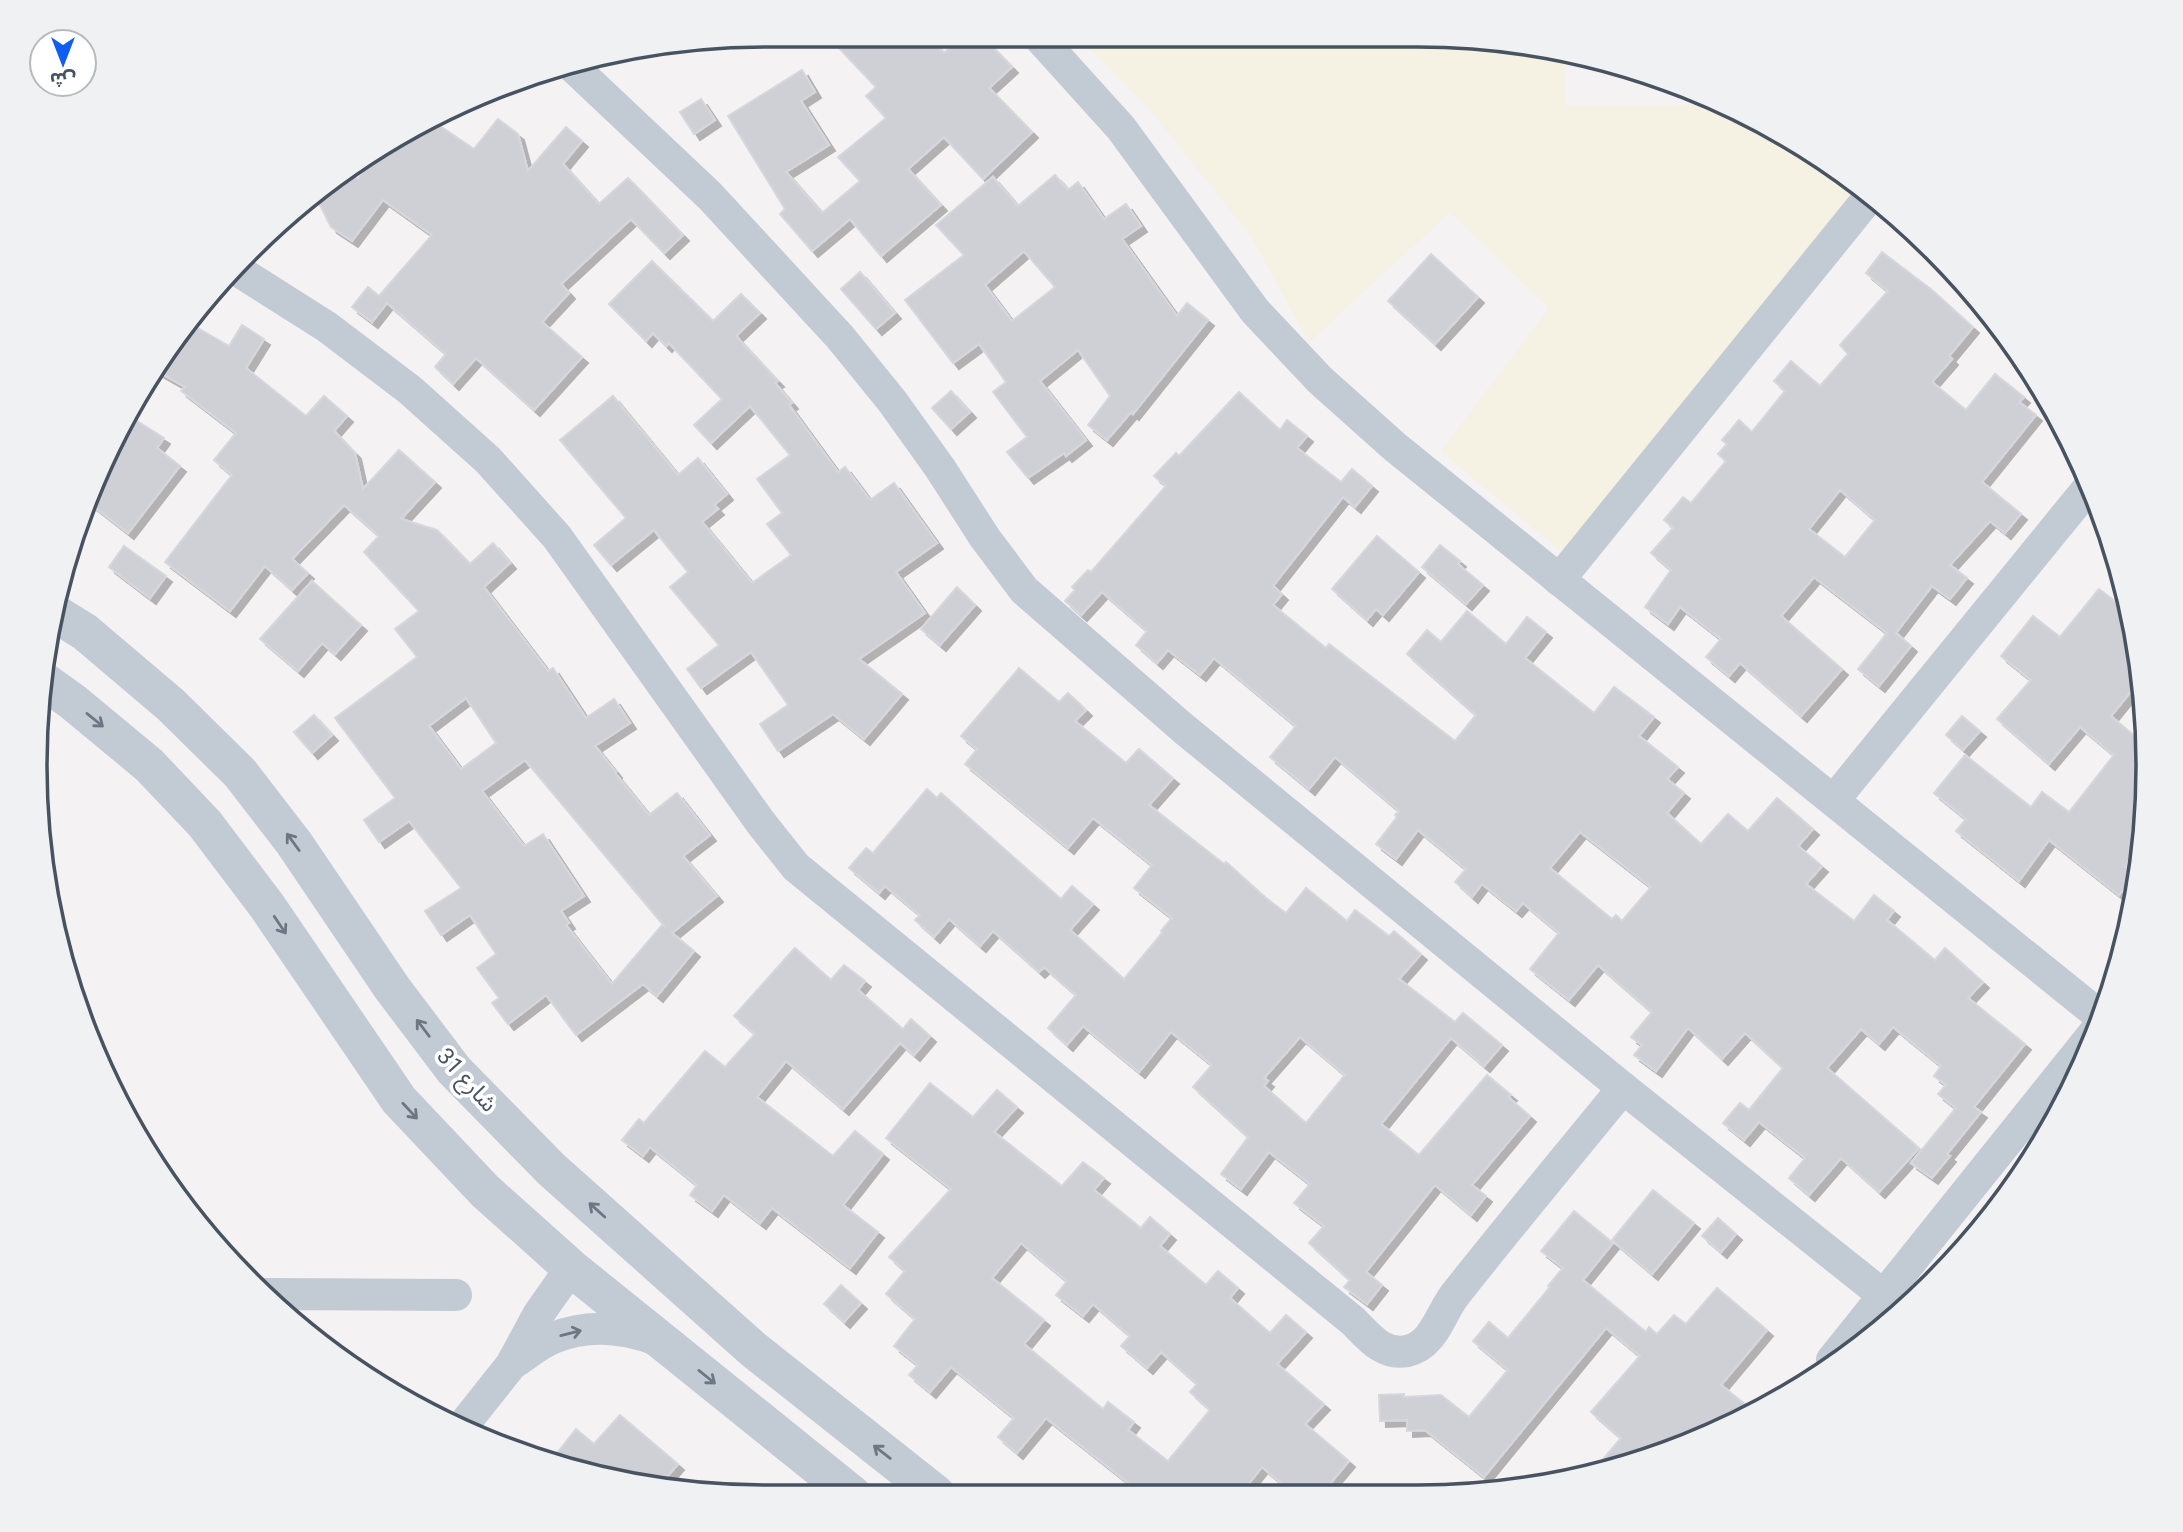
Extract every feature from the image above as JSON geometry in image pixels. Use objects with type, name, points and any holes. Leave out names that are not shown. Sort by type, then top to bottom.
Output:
[{"type":"street","points":[[1048,47],[1121,128],[1255,310],[1320,380],[1395,447],[2093,1010]]},
{"type":"street","points":[[580,72],[710,196],[840,337],[892,401],[985,538],[1024,590],[1184,729],[1623,1088],[1883,1295]]},
{"type":"street","points":[[1559,580],[1864,203]]},
{"type":"street","points":[[243,274],[327,327],[410,390],[488,460],[557,537],[761,823],[796,867],[1353,1321],[1381,1348],[1394,1352],[1407,1351],[1428,1339],[1452,1299],[1623,1088]]},
{"type":"street","points":[[1834,800],[2083,495]]},
{"type":"street","name":"شارع 31","points":[[63,618],[85,632],[161,697],[240,773],[294,843],[392,988],[454,1070],[551,1169],[754,1350],[925,1485]]},
{"type":"street","points":[[52,687],[149,765],[205,824],[267,906],[400,1100],[485,1191],[571,1268],[841,1485]]},
{"type":"street","points":[[1845,1343],[2073,1059]]},
{"type":"street","points":[[468,1420],[511,1364],[538,1315],[571,1268],[582,1257],[603,1251],[613,1253],[754,1350]]},
{"type":"street","points":[[279,1294],[456,1295]]},
{"type":"street","points":[[511,1364],[551,1338],[580,1330],[609,1328],[639,1333],[667,1344]]},
{"type":"sand","points":[[1089,47],[1417,47],[1511,53],[1564,63],[1565,105],[1699,105],[1776,144],[1854,195],[1566,555],[1441,451],[1549,308],[1450,212],[1309,342],[1251,236],[1152,112]]},
{"type":"building","points":[[838,47],[938,47],[944,53],[951,47],[993,47],[1012,67],[989,88],[1032,132],[983,179],[944,137],[908,169],[941,205],[881,256],[850,219],[812,251],[780,214],[785,209],[728,116],[802,70],[815,92],[801,101],[829,145],[786,172],[822,213],[860,181],[838,157],[886,118],[866,96],[876,87]]},
{"type":"building","points":[[701,99],[715,120],[694,134],[680,112]]},
{"type":"building","points":[[498,119],[518,134],[528,171],[566,127],[582,141],[563,164],[599,204],[628,178],[683,235],[664,253],[631,219],[561,284],[569,293],[542,322],[582,357],[534,410],[476,358],[453,384],[435,367],[446,354],[387,303],[372,322],[352,307],[368,287],[379,296],[432,235],[383,200],[352,241],[331,227],[319,203],[355,177],[358,179],[367,168],[440,126],[474,149]]},
{"type":"building","points":[[1055,175],[1068,190],[1078,182],[1104,219],[1126,204],[1141,226],[1122,239],[1177,316],[1187,303],[1208,320],[1133,414],[1131,412],[1107,440],[1088,425],[1110,396],[1078,350],[1040,381],[1086,440],[1066,456],[1064,453],[1028,478],[1007,452],[1027,437],[993,392],[1006,382],[979,344],[953,363],[905,300],[964,255],[936,225],[993,177],[1018,206]],"holes":[[[1024,251],[1055,287],[1012,321],[985,285]]]},
{"type":"building","points":[[1882,252],[1932,290],[1973,327],[1949,356],[1952,359],[1932,382],[1966,410],[1995,374],[2024,397],[2019,402],[2036,415],[1982,482],[2021,514],[2005,533],[1990,521],[1950,565],[1967,578],[1950,599],[1932,586],[1896,633],[1911,646],[1879,686],[1858,669],[1887,633],[1814,577],[1781,616],[1842,669],[1801,716],[1740,663],[1729,676],[1706,657],[1721,639],[1680,607],[1668,624],[1645,607],[1671,570],[1651,553],[1673,528],[1664,520],[1683,497],[1691,503],[1726,461],[1718,454],[1727,444],[1722,440],[1739,420],[1752,432],[1785,391],[1774,381],[1791,361],[1820,386],[1848,354],[1840,345],[1888,291],[1866,273]],"holes":[[[1840,490],[1875,520],[1845,557],[1809,529]]]},
{"type":"building","points":[[1431,254],[1478,297],[1435,344],[1388,301]]},
{"type":"building","points":[[652,261],[713,321],[741,294],[760,313],[736,336],[778,381],[775,383],[792,403],[789,405],[838,472],[845,467],[870,500],[894,483],[937,543],[896,572],[925,613],[859,659],[902,694],[864,739],[833,714],[778,751],[760,724],[788,705],[751,652],[701,688],[687,669],[719,645],[670,587],[688,572],[654,530],[611,565],[594,545],[626,518],[560,440],[613,396],[678,475],[698,458],[727,494],[714,505],[718,509],[702,522],[752,583],[791,555],[767,524],[782,513],[757,479],[790,455],[750,406],[711,443],[694,425],[722,399],[669,343],[666,346],[653,333],[646,341],[609,304]]},
{"type":"building","points":[[860,272],[895,313],[876,329],[841,289]]},
{"type":"building","points":[[242,325],[264,339],[246,368],[306,416],[324,396],[347,416],[334,431],[355,453],[363,489],[399,450],[435,482],[401,519],[437,530],[470,564],[493,543],[510,563],[484,587],[548,671],[553,668],[586,718],[614,699],[630,723],[595,746],[649,815],[677,793],[710,835],[683,856],[717,896],[672,933],[694,951],[657,996],[643,984],[576,1035],[546,995],[508,1024],[492,1003],[499,998],[477,968],[496,954],[470,915],[441,935],[425,911],[461,888],[409,821],[379,842],[364,820],[395,798],[335,718],[417,657],[395,629],[419,611],[364,552],[379,536],[344,505],[292,559],[308,573],[292,590],[265,566],[230,611],[165,562],[232,475],[214,460],[236,433],[181,391],[185,387],[163,375],[197,327],[229,346]],"holes":[[[466,698],[496,743],[461,769],[429,726]],[[525,760],[665,927],[662,925],[612,984],[566,925],[569,923],[561,911],[584,896],[543,834],[524,846],[482,791]]]},
{"type":"building","points":[[951,391],[970,412],[951,429],[932,408]]},
{"type":"building","points":[[1239,392],[1280,430],[1287,420],[1307,436],[1297,448],[1341,482],[1352,469],[1372,486],[1355,507],[1343,497],[1273,586],[1282,594],[1273,605],[1326,648],[1329,644],[1455,741],[1476,715],[1407,654],[1427,630],[1441,642],[1467,611],[1506,644],[1527,617],[1546,632],[1525,658],[1594,713],[1614,687],[1654,717],[1639,736],[1678,767],[1667,779],[1684,793],[1667,813],[1701,844],[1728,814],[1748,831],[1777,798],[1813,829],[1798,846],[1822,866],[1806,884],[1854,921],[1874,895],[1894,911],[1887,920],[1935,960],[1945,948],[1983,982],[1968,998],[2025,1044],[1974,1107],[1981,1112],[1947,1154],[1950,1156],[1932,1178],[1911,1163],[1956,1108],[1938,1094],[1946,1085],[1934,1076],[1941,1066],[1893,1027],[1879,1044],[1861,1029],[1827,1068],[1919,1148],[1879,1192],[1841,1158],[1809,1195],[1789,1178],[1805,1158],[1759,1122],[1744,1140],[1723,1123],[1740,1103],[1749,1110],[1783,1068],[1745,1033],[1722,1059],[1688,1028],[1656,1071],[1634,1055],[1642,1045],[1631,1037],[1652,1012],[1598,965],[1569,1000],[1530,969],[1559,933],[1523,903],[1516,911],[1482,884],[1472,897],[1455,882],[1466,869],[1418,830],[1396,859],[1376,844],[1399,811],[1335,757],[1309,789],[1270,757],[1296,726],[1214,658],[1200,675],[1168,650],[1157,663],[1136,645],[1147,631],[1102,592],[1081,615],[1065,601],[1075,590],[1072,587],[1088,570],[1091,572],[1166,486],[1154,476],[1176,453],[1179,456]],"holes":[[[1580,832],[1651,887],[1622,921],[1616,915],[1612,919],[1550,868]]]},
{"type":"building","points":[[136,421],[164,438],[157,448],[180,466],[128,533],[96,508],[121,448]]},
{"type":"building","points":[[1377,536],[1419,572],[1383,615],[1376,609],[1367,620],[1332,589]]},
{"type":"building","points":[[1440,545],[1483,585],[1466,604],[1422,567]]},
{"type":"building","points":[[124,546],[166,576],[150,598],[109,567]]},
{"type":"building","points":[[312,581],[361,625],[335,654],[322,643],[298,671],[260,639]]},
{"type":"building","points":[[957,587],[975,605],[940,645],[921,629]]},
{"type":"building","points":[[2099,589],[2116,602],[2132,691],[2111,716],[2135,736],[2136,766],[2130,859],[2125,866],[2128,869],[2125,887],[2119,895],[2049,840],[2019,881],[1956,831],[1966,819],[1934,793],[1965,755],[2031,807],[2042,792],[2069,812],[2114,755],[2080,727],[2049,764],[1997,719],[2031,680],[2001,656],[2033,616],[2060,637]]},
{"type":"building","points":[[1019,668],[1059,702],[1068,693],[1086,710],[1075,721],[1126,763],[1139,749],[1173,778],[1149,805],[1224,864],[1226,862],[1286,913],[1306,888],[1347,921],[1355,910],[1389,936],[1394,931],[1421,954],[1399,979],[1455,1022],[1463,1013],[1502,1045],[1484,1066],[1451,1038],[1381,1124],[1419,1155],[1487,1075],[1530,1116],[1472,1185],[1486,1196],[1471,1215],[1435,1185],[1366,1272],[1382,1285],[1367,1304],[1344,1287],[1350,1280],[1309,1243],[1324,1226],[1294,1203],[1310,1184],[1269,1152],[1241,1189],[1221,1174],[1248,1137],[1193,1087],[1212,1065],[1171,1032],[1139,1072],[1083,1026],[1067,1045],[1048,1028],[1076,995],[1044,967],[1039,972],[993,931],[980,946],[949,919],[934,937],[915,920],[920,915],[885,886],[879,893],[849,868],[866,848],[873,853],[927,789],[937,798],[941,793],[1061,899],[1072,886],[1093,904],[1070,930],[1124,979],[1172,918],[1134,888],[1152,865],[1093,818],[1068,848],[965,764],[977,749],[961,736]],"holes":[[[1300,1037],[1345,1075],[1306,1123],[1264,1086],[1268,1081],[1264,1078]]]},
{"type":"building","points":[[314,715],[332,735],[312,753],[294,732]]},
{"type":"building","points":[[1962,716],[1980,731],[1963,750],[1946,735]]},
{"type":"building","points":[[795,948],[831,980],[844,965],[865,981],[858,990],[903,1029],[911,1019],[930,1036],[914,1055],[900,1043],[843,1109],[786,1061],[757,1097],[833,1156],[855,1131],[883,1154],[843,1205],[878,1232],[850,1268],[772,1208],[760,1223],[724,1195],[712,1211],[690,1195],[697,1185],[650,1147],[643,1156],[622,1140],[639,1119],[644,1123],[705,1051],[725,1067],[755,1034],[734,1016]]},
{"type":"building","points":[[930,1083],[973,1117],[997,1090],[1017,1107],[994,1132],[1062,1186],[1083,1162],[1104,1178],[1094,1190],[1141,1228],[1150,1217],[1170,1234],[1160,1246],[1206,1285],[1218,1271],[1238,1288],[1230,1298],[1270,1333],[1286,1315],[1306,1332],[1277,1364],[1324,1404],[1305,1424],[1349,1461],[1329,1485],[1284,1485],[1262,1467],[1248,1485],[1131,1485],[1046,1418],[1017,1453],[998,1437],[1014,1418],[951,1367],[930,1392],[909,1375],[918,1365],[894,1346],[915,1319],[886,1294],[905,1271],[889,1257],[951,1189],[886,1138]],"holes":[[[1021,1243],[1067,1281],[1056,1295],[1083,1316],[1093,1304],[1130,1336],[1121,1346],[1147,1368],[1161,1352],[1197,1384],[1190,1392],[1210,1410],[1168,1461],[1128,1430],[1134,1422],[1108,1402],[1103,1409],[1024,1344],[1044,1320],[992,1278]]]},
{"type":"building","points":[[1653,1190],[1694,1223],[1652,1274],[1612,1240]]},
{"type":"building","points":[[1574,1211],[1613,1243],[1583,1280],[1646,1332],[1649,1327],[1657,1334],[1674,1315],[1686,1324],[1717,1288],[1767,1330],[1721,1385],[1746,1405],[1648,1447],[1602,1460],[1621,1438],[1591,1412],[1640,1356],[1606,1328],[1484,1477],[1425,1430],[1407,1431],[1407,1420],[1380,1421],[1379,1395],[1441,1395],[1469,1417],[1508,1370],[1473,1341],[1489,1322],[1508,1338],[1563,1268],[1541,1251]]},
{"type":"building","points":[[1718,1218],[1736,1234],[1721,1252],[1702,1236]]},
{"type":"building","points":[[841,1285],[861,1303],[844,1322],[824,1304]]},
{"type":"building","points":[[620,1415],[678,1464],[666,1478],[557,1453],[576,1429],[594,1444]]}]
